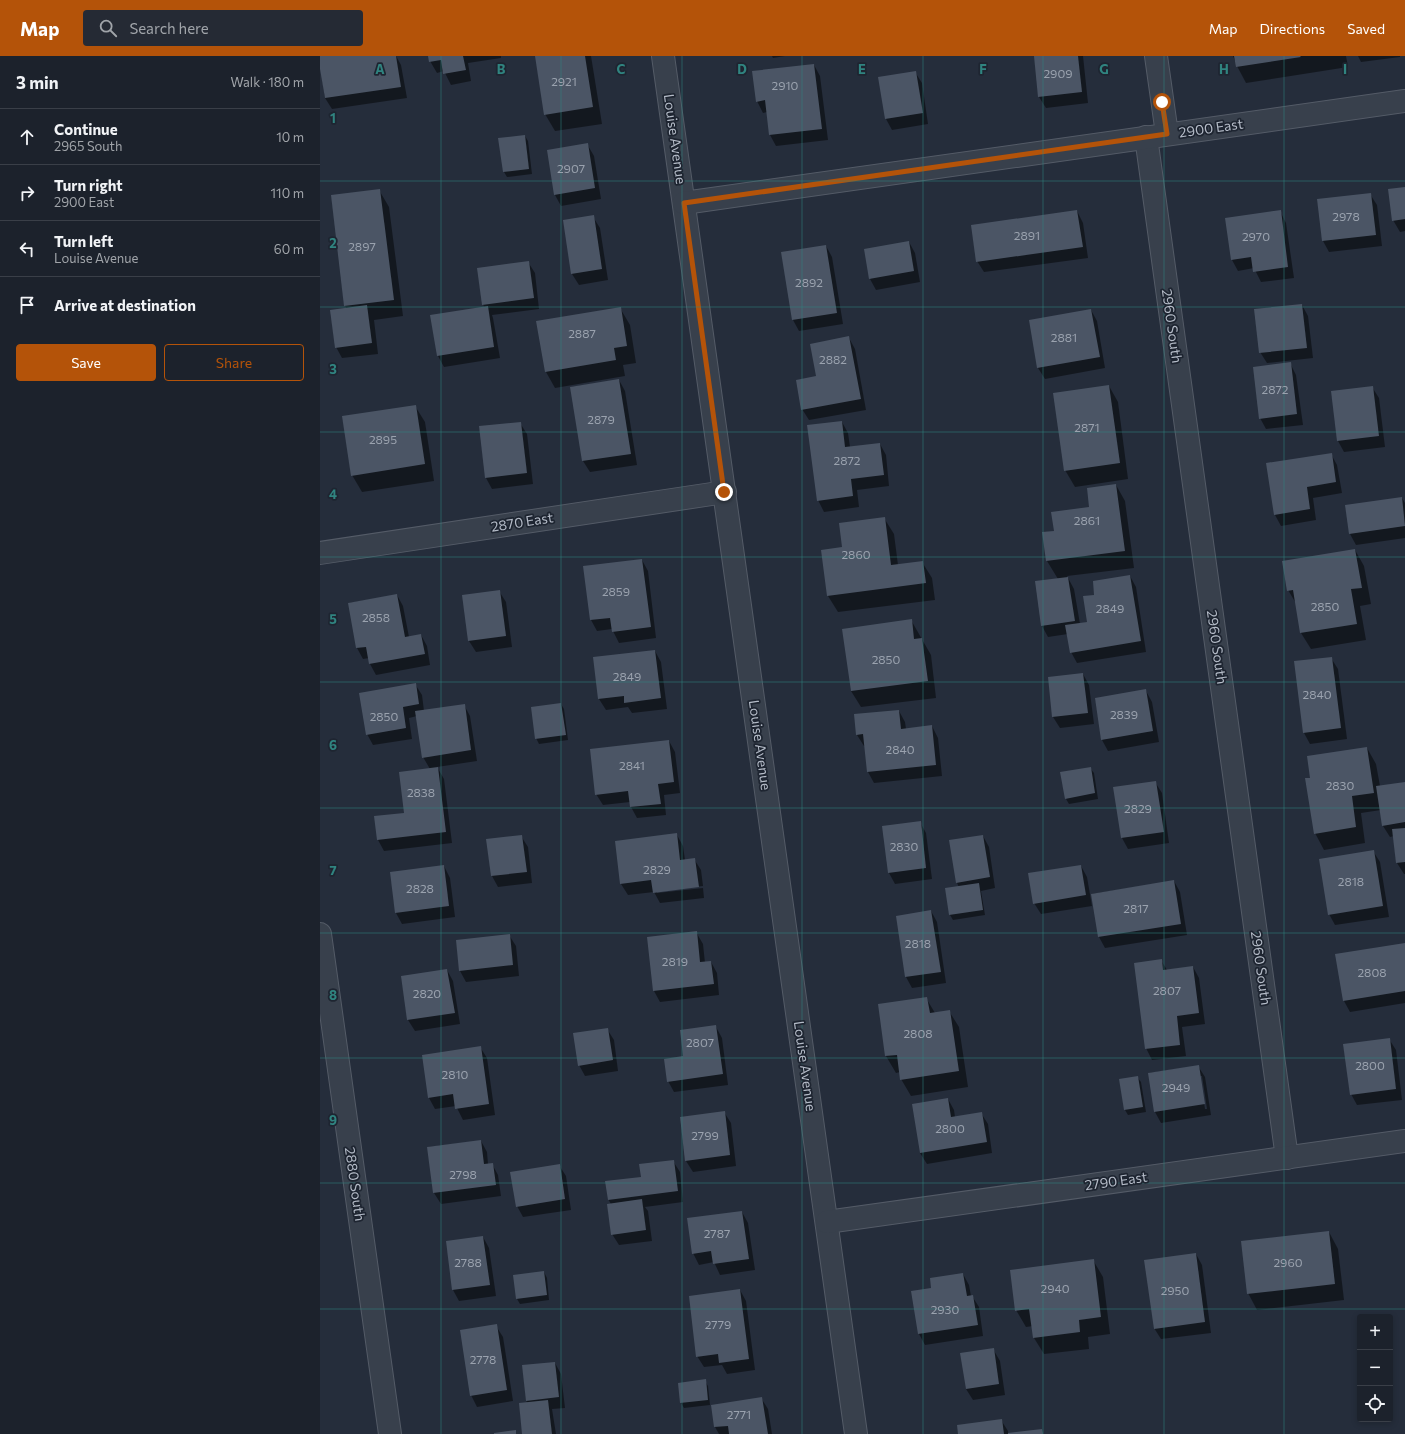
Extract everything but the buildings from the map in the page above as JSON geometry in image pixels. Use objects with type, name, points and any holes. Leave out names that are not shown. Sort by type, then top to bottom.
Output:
[{"type":"street","name":"Louise Avenue","points":[[663,56],[856,1434]]},
{"type":"street","points":[[1156,56],[1167,134]]},
{"type":"street","name":"2900 East","points":[[684,203],[1405,101]]},
{"type":"street","name":"2960 South","points":[[1146,137],[1288,1158]]},
{"type":"street","name":"2870 East","points":[[320,551],[724,492]]},
{"type":"street","name":"2880 South","points":[[320,934],[390,1434]]},
{"type":"street","name":"2790 East","points":[[827,1222],[1405,1141]]},
{"type":"route","points":[[724,492],[684,203],[1167,134],[1162,102]]}]
